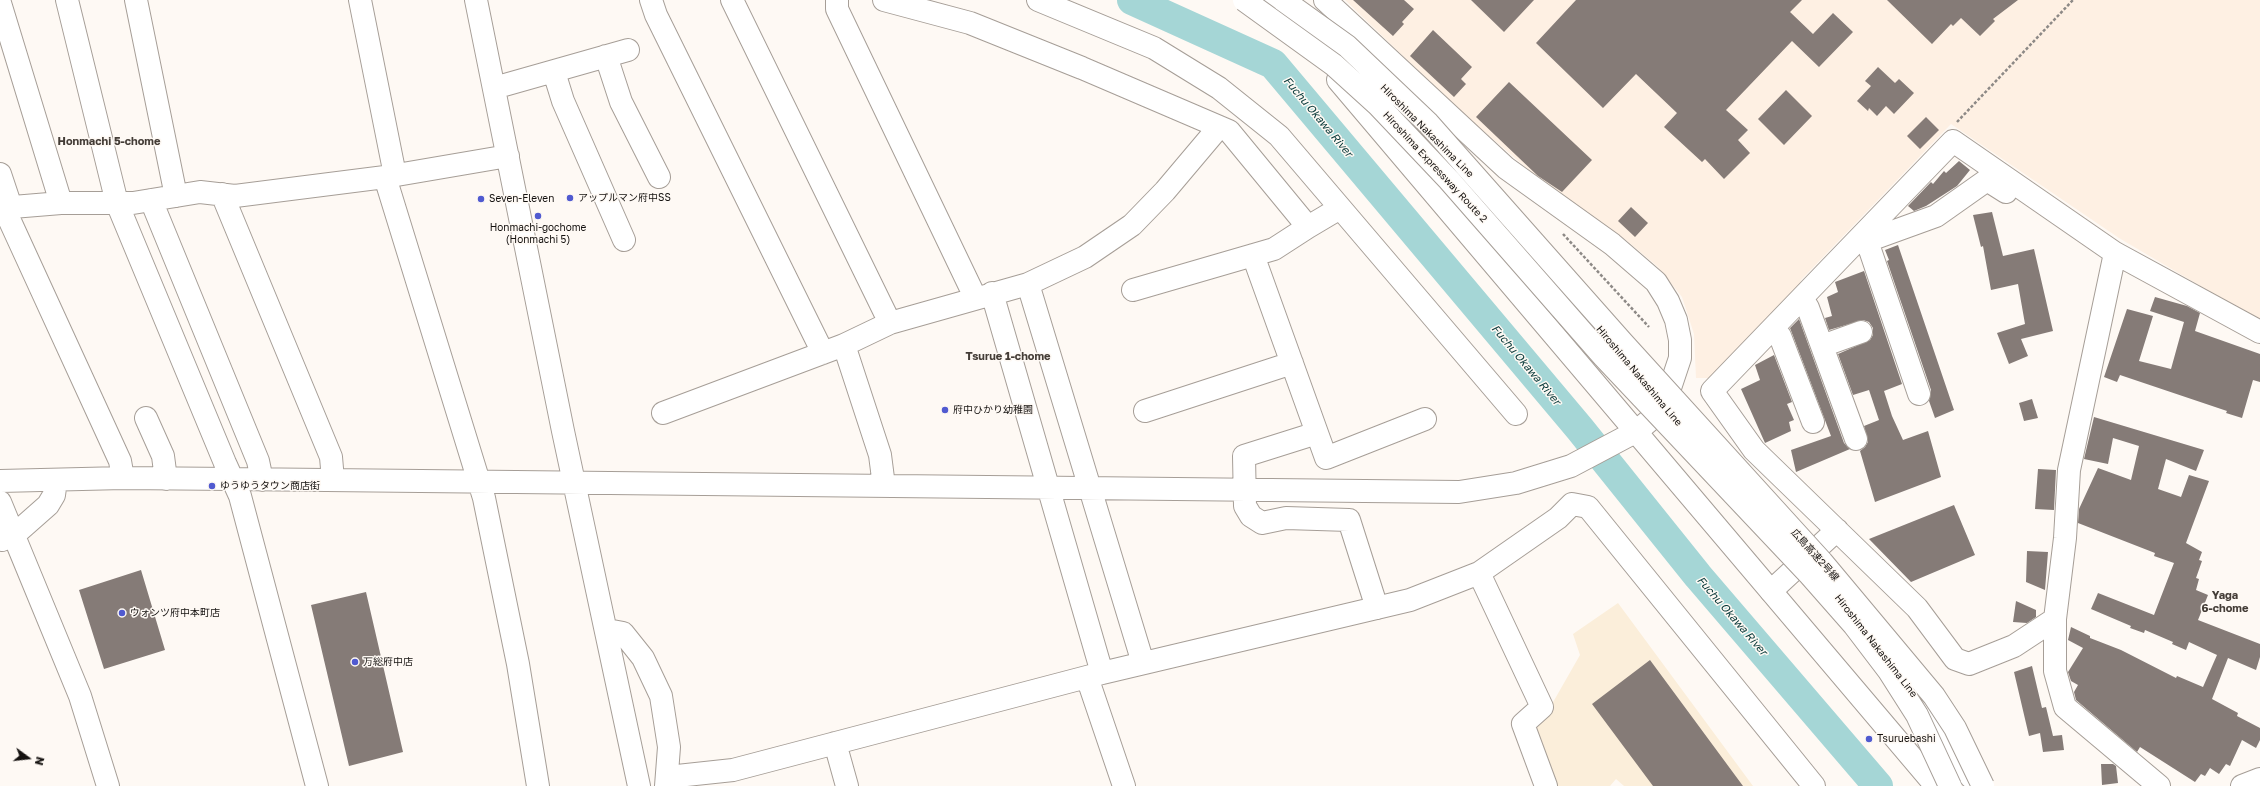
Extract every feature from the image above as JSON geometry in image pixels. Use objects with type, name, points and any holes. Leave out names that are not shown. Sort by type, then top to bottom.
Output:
[{"type":"main road","points":[[67,0],[117,203],[240,496],[317,786]]},
{"type":"main road","points":[[136,0],[176,196]]},
{"type":"main road","points":[[360,0],[390,176],[478,482],[484,498],[518,664],[538,786]]},
{"type":"main road","points":[[476,0],[639,786]]},
{"type":"main road","points":[[651,0],[656,15],[823,353]]},
{"type":"main road","points":[[732,0],[890,323]]},
{"type":"main road","points":[[837,0],[836,9],[984,295],[1049,488],[1094,675],[1124,786]]},
{"type":"main road","points":[[884,0],[970,23],[1229,131],[1308,227]]},
{"type":"main road","points":[[1038,0],[1154,48],[1219,88],[1279,136],[1516,414]]},
{"type":"main road","name":"Hiroshima Expressway Route 2","points":[[1244,0],[1334,65],[1377,104],[1449,180],[1604,357]]},
{"type":"main road","points":[[1270,0],[1354,97],[1629,436],[1771,591],[1936,786]]},
{"type":"main road","name":"広島高速2号線","points":[[1270,0],[1347,46],[1428,123],[1622,342],[1822,562],[1907,662],[1934,696],[1955,728],[1983,786]]},
{"type":"main road","name":"Hiroshima Nakashima Line","points":[[1297,0],[1502,208],[1663,409],[1807,558],[1911,689],[1977,786]]},
{"type":"main road","points":[[0,481],[123,478],[1459,492],[1509,485],[1558,471],[1584,460],[1629,436],[1663,409],[1680,358],[1680,340],[1676,320],[1668,301],[1656,282],[1612,244],[1506,168],[1325,0]]},
{"type":"main road","points":[[0,3],[61,203]]},
{"type":"main road","points":[[494,88],[628,50]]},
{"type":"main road","points":[[606,56],[621,102],[659,177]]},
{"type":"main road","points":[[554,72],[562,101],[624,240]]},
{"type":"main road","points":[[664,413],[844,345],[890,323],[984,295],[1028,284],[1085,257],[1132,225],[1165,191],[1219,127]]},
{"type":"main road","points":[[2055,619],[2014,646],[1969,664],[1955,659],[1917,608],[1754,450],[1712,391],[1802,298],[1864,239],[1953,141],[2115,253],[2260,332]]},
{"type":"main road","points":[[5,208],[61,203],[117,203],[151,200],[200,192],[236,196],[390,176],[508,156]]},
{"type":"main road","points":[[0,174],[5,208],[120,461],[123,478]]},
{"type":"main road","points":[[1864,239],[1936,216],[1987,180],[2006,192]]},
{"type":"main road","points":[[222,194],[331,456],[333,464],[333,480]]},
{"type":"main road","points":[[151,200],[258,461],[262,480]]},
{"type":"main road","points":[[1133,290],[1274,249],[1340,208]]},
{"type":"main road","points":[[1864,239],[1919,394]]},
{"type":"main road","points":[[2115,253],[2069,470],[2065,538],[2055,619],[2055,671],[2065,707],[2159,786]]},
{"type":"main road","points":[[1253,255],[1326,458],[1425,419]]},
{"type":"main road","points":[[1028,284],[1143,663]]},
{"type":"main road","points":[[1802,298],[1808,308],[1856,439]]},
{"type":"main road","points":[[1774,328],[1780,336],[1813,422]]},
{"type":"main road","points":[[1822,346],[1861,332]]},
{"type":"main road","points":[[844,345],[880,455],[884,486]]},
{"type":"main road","name":"広島高速2号線","points":[[1604,357],[1708,466],[1854,625],[1889,671],[1917,715],[1950,786]]},
{"type":"main road","points":[[1145,411],[1292,363]]},
{"type":"main road","points":[[146,418],[164,456],[166,479]]},
{"type":"main road","points":[[1317,433],[1244,456],[1245,506],[1251,516],[1262,523],[1286,518],[1349,520],[1377,608]]},
{"type":"main road","points":[[7,538],[48,504],[54,495],[56,480]]},
{"type":"main road","points":[[0,502],[7,538],[80,696],[108,786]]},
{"type":"main road","points":[[607,630],[623,633],[643,658],[661,696],[669,747],[667,782],[733,770],[1094,675],[1410,600],[1479,573],[1558,518],[1572,504],[1588,507],[1814,786]]},
{"type":"main road","points":[[1771,591],[1837,530]]},
{"type":"main road","points":[[1479,573],[1542,707],[1523,724],[1546,786]]},
{"type":"main road","points":[[835,743],[847,786]]},
{"type":"main road","points":[[2242,786],[2260,779]]},
{"type":"path","points":[[1952,127],[2073,0]]},
{"type":"path","points":[[1561,232],[1649,327]]},
{"type":"shaded area","points":[[1345,0],[2260,0],[2260,327],[2231,304],[2119,238],[1951,124],[1801,280],[1798,296],[1717,378],[1696,378],[1694,334],[1682,297],[1658,267],[1626,240],[1565,201],[1459,110]]},
{"type":"shaded area","points":[[1618,603],[1753,786],[1624,786],[1616,779],[1610,786],[1551,786],[1531,732],[1548,711],[1580,655],[1573,634]]},
{"type":"building","points":[[1353,0],[1404,0],[1414,9],[1402,22],[1404,24],[1393,36]]},
{"type":"building","points":[[1471,0],[1534,0],[1504,32]]},
{"type":"building","points":[[1576,0],[1802,0],[1790,12],[1813,34],[1833,13],[1853,32],[1819,67],[1792,41],[1726,110],[1748,130],[1738,140],[1750,153],[1724,179],[1705,159],[1702,162],[1664,127],[1677,113],[1636,74],[1603,108],[1536,43]]},
{"type":"building","points":[[1887,0],[2018,0],[1993,19],[1995,21],[1980,36],[1961,18],[1953,26],[1951,24],[1932,44]]},
{"type":"building","points":[[1433,30],[1472,67],[1461,79],[1466,84],[1454,97],[1410,56]]},
{"type":"building","points":[[1878,67],[1895,83],[1899,79],[1914,93],[1894,114],[1886,106],[1877,116],[1869,108],[1868,111],[1857,101],[1871,86],[1865,81]]},
{"type":"building","points":[[1509,82],[1592,160],[1562,192],[1538,176],[1476,117]]},
{"type":"building","points":[[1786,90],[1812,116],[1784,145],[1758,119]]},
{"type":"building","points":[[1926,117],[1939,130],[1920,149],[1907,136]]},
{"type":"building","points":[[1959,161],[1970,170],[1957,186],[1926,206],[1914,211],[1908,206],[1931,182],[1933,184],[1944,171],[1946,173]]},
{"type":"building","points":[[1631,207],[1648,223],[1635,237],[1618,221]]},
{"type":"building","points":[[1992,212],[2003,256],[2034,249],[2053,331],[2021,339],[2028,356],[2009,364],[1997,333],[2025,324],[2018,284],[1991,290],[1983,246],[1981,247],[1973,215]]},
{"type":"building","points":[[1898,245],[1954,410],[1935,418],[1929,401],[1931,390],[1887,261],[1889,260],[1885,250]]},
{"type":"building","points":[[1864,271],[1902,384],[1884,391],[1892,416],[1903,440],[1928,431],[1941,477],[1875,502],[1860,451],[1868,442],[1864,426],[1879,420],[1869,390],[1853,395],[1838,354],[1870,340],[1873,335],[1873,328],[1869,322],[1863,320],[1829,330],[1825,318],[1832,316],[1827,297],[1838,292],[1835,282]]},
{"type":"building","points":[[2155,297],[2187,306],[2200,313],[2195,331],[2260,354],[2260,382],[2253,380],[2242,418],[2226,413],[2227,411],[2120,375],[2117,382],[2104,377],[2127,309],[2153,316],[2139,361],[2171,369],[2184,322],[2150,311]]},
{"type":"building","points":[[1799,319],[1844,443],[1850,449],[1796,472],[1791,450],[1831,436],[1790,328]]},
{"type":"building","points":[[1774,355],[1792,402],[1787,404],[1794,420],[1789,422],[1791,431],[1765,443],[1741,389],[1760,380],[1755,365]]},
{"type":"building","points":[[2032,399],[2038,418],[2024,421],[2019,403]]},
{"type":"building","points":[[2094,417],[2204,450],[2196,471],[2166,459],[2158,489],[2181,497],[2189,475],[2209,481],[2186,543],[2202,552],[2199,560],[2202,561],[2196,578],[2199,579],[2196,590],[2208,595],[2198,620],[2260,644],[2260,657],[2256,670],[2228,658],[2212,699],[2238,713],[2237,716],[2260,728],[2260,740],[2256,748],[2242,740],[2230,766],[2226,764],[2219,774],[2210,768],[2205,776],[2201,774],[2195,782],[2140,747],[2137,752],[2076,700],[2074,692],[2078,685],[2071,681],[2068,672],[2083,648],[2068,640],[2071,627],[2090,636],[2090,638],[2121,650],[2176,678],[2177,676],[2203,687],[2217,655],[2189,642],[2186,650],[2172,644],[2173,642],[2145,630],[2144,633],[2130,628],[2131,626],[2091,609],[2098,593],[2154,615],[2174,563],[2154,556],[2155,553],[2078,523],[2079,509],[2098,468],[2131,480],[2139,446],[2113,438],[2108,464],[2084,459]]},
{"type":"building","points":[[2038,469],[2056,470],[2054,510],[2035,509]]},
{"type":"building","points":[[1954,505],[1975,555],[1911,582],[1869,539]]},
{"type":"building","points":[[2027,551],[2048,552],[2045,590],[2026,582]]},
{"type":"building","points":[[141,570],[165,650],[104,669],[79,590]]},
{"type":"building","points":[[366,592],[403,752],[349,766],[311,605]]},
{"type":"building","points":[[2016,601],[2036,610],[2036,617],[2027,623],[2013,622]]},
{"type":"building","points":[[1650,660],[1743,786],[1653,786],[1592,704]]},
{"type":"building","points":[[2032,666],[2042,708],[2046,707],[2053,736],[2062,735],[2064,750],[2043,752],[2040,733],[2029,736],[2014,672]]},
{"type":"building","points":[[2101,764],[2113,764],[2116,766],[2118,783],[2102,785]]},
{"type":"waterway","name":"Fuchu Okawa River","points":[[1132,0],[1273,64],[1580,429],[1698,576],[1878,786]]},
{"type":"place","name":"アップルマン府中SS","points":[[570,198]]},
{"type":"place","name":"Seven-Eleven","points":[[481,199]]},
{"type":"place","name":"Honmachi-gochome (Honmachi 5)","points":[[538,216]]},
{"type":"place","name":"府中ひかり幼稚園","points":[[945,410]]},
{"type":"place","name":"ゆうゆうタウン商店街","points":[[212,486]]},
{"type":"place","name":"ウォンツ府中本町店","points":[[122,613]]},
{"type":"place","name":"万総府中店","points":[[355,662]]},
{"type":"place","name":"Tsuruebashi","points":[[1869,739]]},
{"type":"district","name":"Honmachi 5-chome","points":[[109,142]]},
{"type":"district","name":"Tsurue 1-chome","points":[[1008,357]]},
{"type":"district","name":"Yaga 6-chome","points":[[2225,602]]}]
